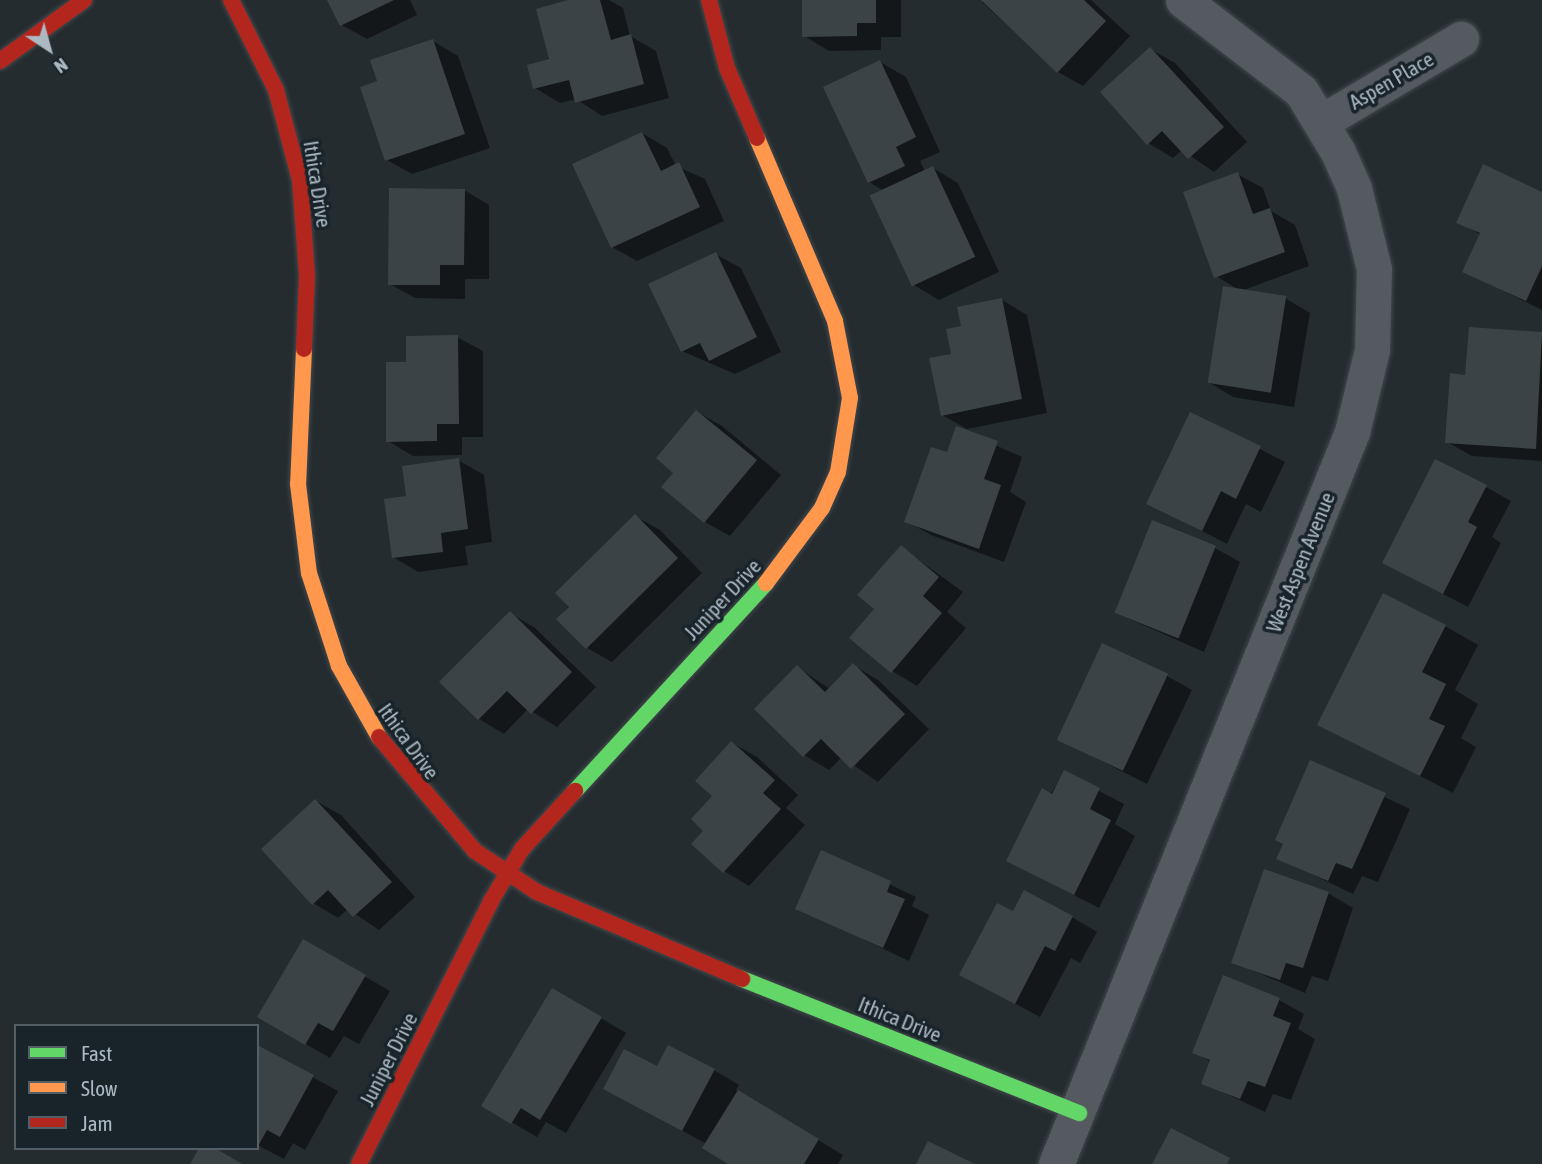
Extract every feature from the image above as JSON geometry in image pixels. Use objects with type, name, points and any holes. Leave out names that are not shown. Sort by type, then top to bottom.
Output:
[{"type":"street","points":[[0,61],[84,0]]},
{"type":"street","name":"Ithica Drive","points":[[231,0],[276,90],[300,180],[307,276],[298,484],[305,549],[322,622],[339,666],[385,747],[443,819],[506,874],[610,926],[1079,1113]]},
{"type":"street","name":"Juniper Drive","points":[[359,1164],[506,874],[544,822],[791,554],[822,508],[838,472],[850,398],[846,360],[835,321],[727,68],[709,0]]},
{"type":"street","name":"West Aspen Avenue","points":[[1056,1164],[1079,1113],[1336,475],[1365,389],[1372,351],[1374,269],[1354,188],[1321,121],[1301,91],[1183,0]]},
{"type":"street","name":"Aspen Place","points":[[1321,121],[1461,39]]},
{"type":"building","points":[[327,0],[394,0],[340,26]]},
{"type":"building","points":[[568,0],[600,0],[611,40],[631,34],[644,84],[575,103],[569,80],[533,89],[527,65],[549,59],[536,9]]},
{"type":"building","points":[[802,0],[876,0],[876,23],[857,23],[857,36],[802,37]]},
{"type":"building","points":[[981,0],[1084,0],[1106,21],[1057,73]]},
{"type":"building","points":[[433,39],[465,134],[385,161],[360,87],[377,81],[370,60]]},
{"type":"building","points":[[1150,47],[1224,127],[1188,159],[1162,131],[1147,145],[1100,92]]},
{"type":"building","points":[[880,60],[916,137],[896,147],[905,166],[868,183],[823,87]]},
{"type":"building","points":[[642,132],[661,171],[679,162],[700,207],[611,248],[572,164]]},
{"type":"building","points":[[1483,164],[1542,192],[1542,266],[1526,301],[1462,272],[1480,233],[1456,223]]},
{"type":"building","points":[[933,166],[975,257],[912,286],[870,196]]},
{"type":"building","points":[[1238,172],[1253,214],[1270,208],[1285,252],[1214,278],[1183,192]]},
{"type":"building","points":[[389,188],[465,189],[464,265],[440,265],[440,285],[388,285]]},
{"type":"building","points":[[716,252],[757,337],[709,361],[700,343],[681,352],[648,284]]},
{"type":"building","points":[[1223,286],[1286,296],[1271,393],[1208,383]]},
{"type":"building","points":[[1002,298],[1022,399],[941,416],[929,358],[951,354],[946,329],[961,326],[957,307]]},
{"type":"building","points":[[1469,327],[1542,332],[1536,449],[1445,443],[1450,373],[1465,375]]},
{"type":"building","points":[[458,335],[459,424],[437,424],[437,441],[386,442],[386,362],[406,362],[406,336]]},
{"type":"building","points":[[696,410],[757,460],[704,523],[661,487],[673,473],[656,458]]},
{"type":"building","points":[[1190,412],[1261,446],[1236,499],[1221,491],[1202,531],[1146,504]]},
{"type":"building","points":[[956,426],[998,441],[984,479],[1001,485],[979,549],[904,522],[931,447],[947,452]]},
{"type":"building","points":[[459,458],[468,529],[441,533],[443,552],[392,558],[384,499],[406,496],[402,466]]},
{"type":"building","points":[[1435,459],[1487,485],[1468,522],[1477,527],[1443,594],[1382,563]]},
{"type":"building","points":[[635,514],[678,558],[586,649],[556,619],[569,607],[555,593]]},
{"type":"building","points":[[1152,520],[1216,546],[1179,639],[1115,613]]},
{"type":"building","points":[[901,545],[939,577],[923,596],[942,613],[891,673],[849,638],[874,609],[857,595]]},
{"type":"building","points":[[1383,593],[1446,625],[1422,672],[1446,684],[1429,719],[1445,726],[1420,776],[1317,725]]},
{"type":"building","points":[[510,611],[572,672],[531,714],[507,691],[478,720],[439,682]]},
{"type":"building","points":[[1102,643],[1168,674],[1123,771],[1057,740]]},
{"type":"building","points":[[853,663],[905,714],[851,769],[821,739],[803,757],[754,709],[797,665],[825,692]]},
{"type":"building","points":[[731,741],[775,780],[763,793],[781,809],[723,873],[691,844],[703,831],[691,819],[712,796],[695,781]]},
{"type":"building","points":[[1310,760],[1386,793],[1352,869],[1336,863],[1328,881],[1276,859],[1283,844],[1275,840]]},
{"type":"building","points":[[1064,770],[1100,788],[1090,809],[1111,820],[1074,895],[1006,861],[1042,788],[1052,794]]},
{"type":"building","points":[[315,799],[392,882],[353,917],[328,890],[312,905],[261,849]]},
{"type":"building","points":[[821,850],[891,881],[887,892],[905,899],[883,948],[795,909]]},
{"type":"building","points":[[1264,869],[1329,892],[1303,968],[1286,963],[1280,980],[1231,963]]},
{"type":"building","points":[[1024,890],[1073,916],[1055,951],[1045,946],[1015,1004],[959,975],[997,903],[1013,911]]},
{"type":"building","points":[[303,939],[366,975],[333,1031],[318,1023],[305,1045],[257,1017]]},
{"type":"building","points":[[1223,975],[1280,998],[1273,1016],[1291,1023],[1265,1087],[1248,1081],[1240,1099],[1201,1084],[1210,1060],[1192,1053]]},
{"type":"building","points":[[552,988],[602,1017],[540,1120],[521,1108],[511,1124],[481,1106]]},
{"type":"building","points":[[668,1045],[715,1069],[682,1131],[603,1089],[624,1049],[657,1066]]},
{"type":"building","points":[[259,1046],[314,1075],[280,1137],[267,1130],[259,1144]]},
{"type":"building","points":[[738,1090],[819,1139],[804,1164],[728,1164],[702,1148]]},
{"type":"building","points":[[1171,1128],[1230,1158],[1227,1164],[1152,1164]]},
{"type":"building","points":[[928,1141],[975,1164],[916,1164]]},
{"type":"building","points":[[198,1150],[218,1150],[242,1164],[190,1164]]},
{"type":"traffic: fast","points":[[575,791],[766,583]]},
{"type":"traffic: fast","points":[[742,979],[1079,1113]]},
{"type":"traffic: slow","points":[[757,138],[835,321],[850,398],[838,472],[822,508],[766,583]]},
{"type":"traffic: slow","points":[[304,349],[298,484],[309,573],[339,666],[379,737]]},
{"type":"traffic: jam","points":[[0,61],[84,0]]},
{"type":"traffic: jam","points":[[231,0],[276,90],[300,180],[307,276],[304,349]]},
{"type":"traffic: jam","points":[[709,0],[727,68],[757,138]]},
{"type":"traffic: jam","points":[[379,737],[475,851],[537,892],[742,979]]},
{"type":"traffic: jam","points":[[359,1164],[491,901],[522,849],[575,791]]}]
